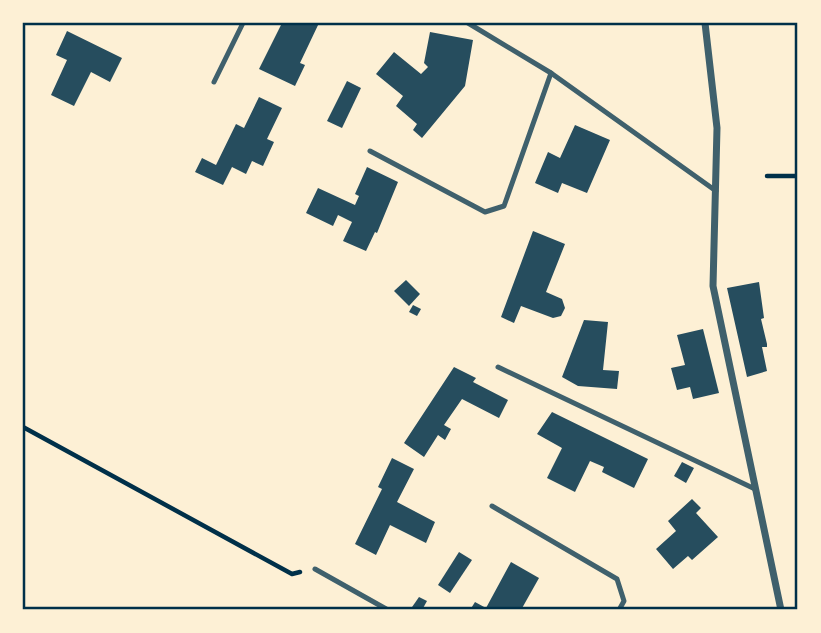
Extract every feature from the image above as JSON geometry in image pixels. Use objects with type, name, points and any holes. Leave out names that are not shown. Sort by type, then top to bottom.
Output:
[{"type":"street","points":[[705,23],[717,128],[713,286],[781,610]]},
{"type":"lane","points":[[214,82],[243,23]]},
{"type":"lane","points":[[468,23],[551,74],[716,191]]},
{"type":"lane","points":[[370,151],[485,212],[504,206],[551,74]]},
{"type":"lane","points":[[498,367],[755,489]]},
{"type":"lane","points":[[492,506],[617,579],[624,601],[619,610]]},
{"type":"lane","points":[[315,569],[388,610]]},
{"type":"path","points":[[767,176],[798,176]]},
{"type":"path","points":[[23,427],[292,574],[315,569]]},
{"type":"building","points":[[282,23],[319,23],[300,63],[305,65],[295,86],[259,69]]},
{"type":"building","points":[[67,31],[122,58],[110,82],[91,72],[74,106],[51,95],[67,60],[56,55]]},
{"type":"building","points":[[430,32],[473,40],[465,86],[422,138],[413,130],[417,124],[396,106],[403,96],[376,74],[394,52],[421,74],[428,67],[424,63]]},
{"type":"building","points":[[347,81],[361,88],[342,128],[327,121]]},
{"type":"building","points":[[259,97],[282,108],[267,139],[274,142],[263,166],[252,161],[246,174],[232,167],[223,185],[195,172],[202,158],[216,165],[236,124],[244,128]]},
{"type":"building","points":[[575,125],[610,140],[587,193],[562,183],[558,193],[535,183],[548,152],[560,158]]},
{"type":"building","points":[[367,167],[398,182],[377,233],[375,232],[366,251],[343,241],[352,222],[338,215],[333,226],[306,213],[318,188],[355,205],[359,196],[355,194]]},
{"type":"building","points":[[533,231],[565,244],[546,292],[562,299],[565,308],[561,316],[553,318],[521,306],[514,323],[501,317]]},
{"type":"building","points":[[406,280],[420,294],[409,306],[394,291]]},
{"type":"building","points":[[759,282],[764,318],[761,319],[767,344],[767,347],[762,347],[767,371],[747,377],[727,288]]},
{"type":"building","points":[[413,305],[421,309],[417,316],[409,312]]},
{"type":"building","points":[[584,320],[608,322],[603,370],[619,371],[617,389],[578,386],[562,377]]},
{"type":"building","points":[[703,329],[719,393],[693,399],[690,387],[677,390],[671,368],[685,365],[677,335]]},
{"type":"building","points":[[454,367],[476,378],[473,382],[508,400],[499,418],[462,399],[444,425],[451,429],[445,440],[438,435],[424,457],[404,443]]},
{"type":"building","points":[[552,412],[648,459],[634,488],[602,472],[604,467],[590,461],[575,492],[547,478],[562,448],[537,434]]},
{"type":"building","points":[[392,458],[414,469],[397,502],[435,522],[426,543],[390,525],[376,555],[355,544],[382,489],[378,487]]},
{"type":"building","points":[[682,462],[694,468],[686,483],[674,476]]},
{"type":"building","points":[[692,499],[701,508],[696,513],[718,537],[692,560],[688,556],[673,569],[656,549],[676,531],[668,521]]},
{"type":"building","points":[[459,552],[472,560],[450,593],[438,585]]},
{"type":"building","points":[[511,562],[539,578],[521,610],[470,610],[475,602],[486,608]]},
{"type":"building","points":[[419,597],[427,601],[422,610],[410,610]]}]
